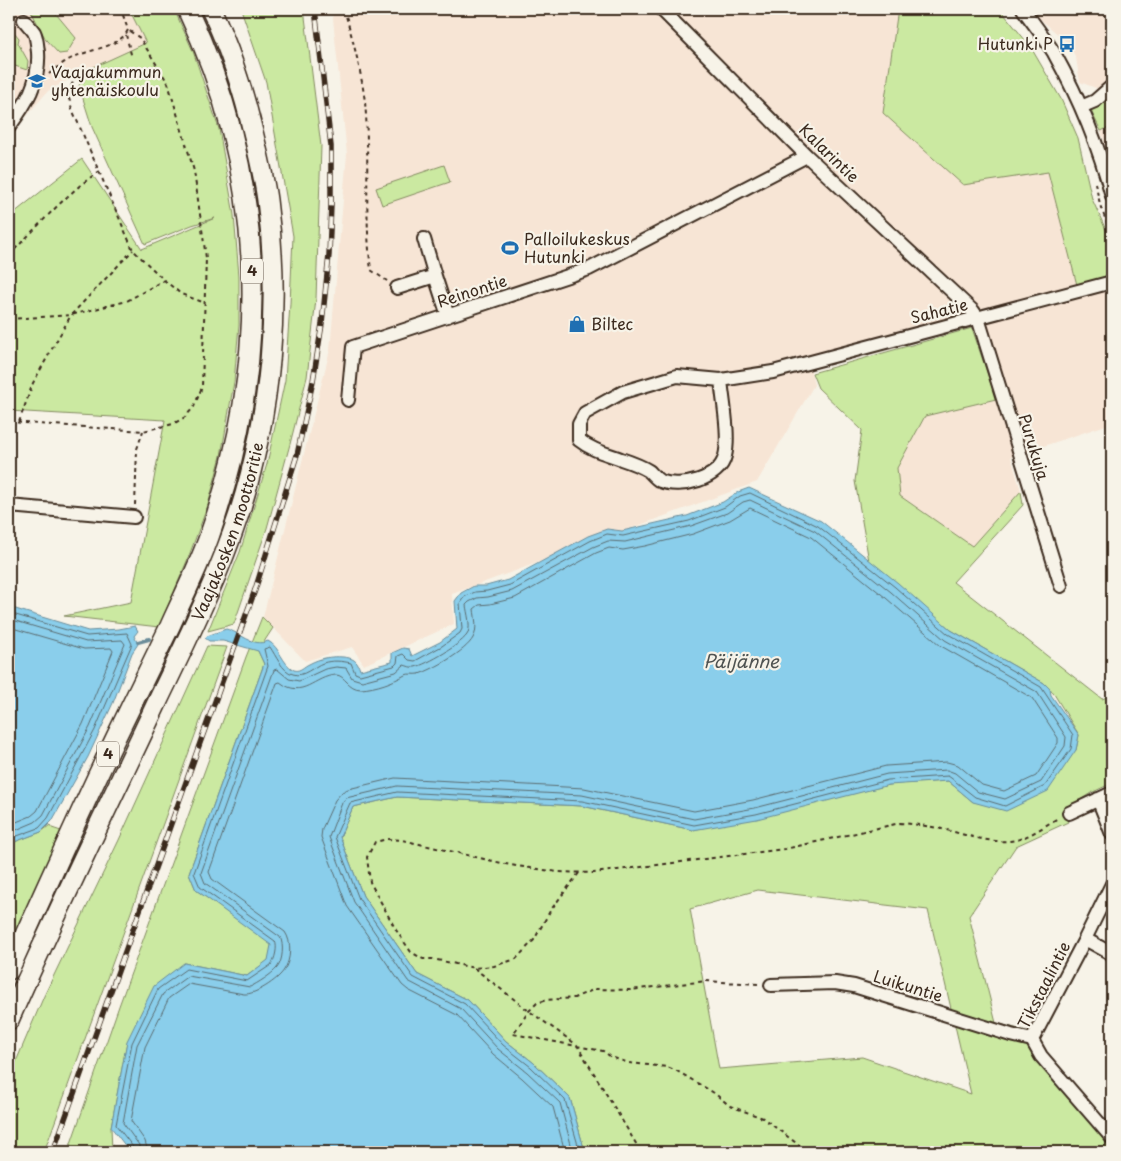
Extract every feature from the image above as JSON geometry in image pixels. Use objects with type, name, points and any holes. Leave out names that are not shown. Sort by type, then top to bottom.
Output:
[{"type":"highway","name":"Vaajakosken moottoritie","points":[[9,970],[97,778],[187,589],[208,538],[229,471],[243,400],[252,332],[251,236],[235,141],[220,89],[188,9]]},
{"type":"highway","name":"Vaajakosken moottoritie","points":[[9,1020],[205,599],[238,514],[266,399],[272,340],[272,243],[267,198],[249,115],[234,65],[211,9]]},
{"type":"street","name":"Kalarintie","points":[[660,9],[807,156],[973,311],[978,318]]},
{"type":"street","points":[[1023,9],[1053,52],[1081,108],[1094,137],[1112,196]]},
{"type":"street","points":[[9,127],[24,106],[36,79],[37,43],[34,32],[24,20]]},
{"type":"street","points":[[1081,108],[1095,101],[1109,89]]},
{"type":"street","name":"Reinontie","points":[[348,400],[353,347],[589,270],[807,156]]},
{"type":"street","points":[[424,239],[448,316]]},
{"type":"street","points":[[397,288],[435,276]]},
{"type":"street","name":"Sahatie","points":[[721,380],[726,438],[725,457],[716,472],[696,482],[676,483],[660,481],[648,470],[621,458],[590,449],[579,440],[579,424],[585,412],[623,392],[678,376],[721,380],[773,372],[1112,282]]},
{"type":"street","name":"Purukuja","points":[[978,318],[1061,586]]},
{"type":"street","points":[[9,506],[134,517]]},
{"type":"street","points":[[1069,813],[1112,793]]},
{"type":"street","points":[[1098,799],[1112,834]]},
{"type":"street","name":"Tikstaalintie","points":[[1112,884],[1032,1040],[1041,1056],[1112,1138]]},
{"type":"street","points":[[1085,939],[1112,954]]},
{"type":"street","name":"Luikuntie","points":[[771,985],[835,983],[854,986],[1032,1040]]},
{"type":"path","points":[[9,422],[143,431],[173,424],[185,417],[194,407],[202,387],[206,258],[194,171],[168,83],[140,38],[128,30],[121,9]]},
{"type":"path","points":[[344,9],[359,62],[365,102],[368,243],[372,270],[377,275]]},
{"type":"path","points":[[36,79],[47,75],[72,58],[117,42],[126,35],[128,30]]},
{"type":"path","points":[[126,35],[132,58]]},
{"type":"path","points":[[58,66],[60,71],[84,80]]},
{"type":"path","points":[[75,77],[68,95],[72,109],[133,250],[181,294],[205,304]]},
{"type":"path","points":[[9,255],[63,202],[100,171]]},
{"type":"path","points":[[1093,177],[1101,208],[1112,235]]},
{"type":"path","points":[[19,422],[33,383],[71,314],[133,250]]},
{"type":"path","points":[[9,319],[71,314],[127,301],[164,280]]},
{"type":"path","points":[[134,517],[137,450],[143,431]]},
{"type":"path","points":[[579,872],[550,911],[534,940],[516,958],[494,966],[474,968],[423,959],[411,952],[396,930],[370,882],[367,857],[375,842],[387,839],[402,840],[510,865],[558,872],[579,872],[594,873],[785,849],[900,823],[933,827],[971,837],[1011,841],[1069,813]]},
{"type":"path","points":[[474,968],[529,1011],[577,1045],[641,1152]]},
{"type":"path","points":[[771,985],[706,980],[630,990],[595,989],[574,998],[546,1000],[537,1003],[513,1034],[603,1051],[611,1057],[629,1063],[667,1067],[714,1093],[730,1106],[763,1118],[804,1149],[814,1152]]},
{"type":"shaded area","name":"Vaajakummun yhtenäiskoulu","points":[[9,9],[129,9],[146,43],[85,71],[48,91],[9,136]]},
{"type":"shaded area","points":[[332,9],[898,9],[883,113],[963,185],[1048,171],[1080,295],[1112,286],[1112,423],[1011,457],[1021,491],[972,546],[900,496],[897,468],[926,414],[1003,398],[979,317],[809,362],[814,385],[757,482],[452,594],[454,624],[364,665],[352,647],[305,661],[263,617],[330,350],[347,154]]},
{"type":"shaded area","points":[[1033,9],[1112,9],[1112,77],[1101,90],[1080,82],[1076,58],[1069,44],[1039,18]]},
{"type":"shaded area","points":[[1112,126],[1112,170],[1101,131]]},
{"type":"green space","points":[[30,9],[52,9],[76,38],[67,53],[59,54],[46,40]]},
{"type":"green space","points":[[129,9],[174,9],[193,51],[219,129],[234,215],[239,276],[239,325],[234,382],[221,456],[208,505],[159,627],[64,616],[131,602],[165,420],[9,411],[9,217],[82,159],[142,249],[215,218],[145,244],[92,127],[79,86],[85,71],[146,43]]},
{"type":"green space","points":[[241,9],[304,9],[321,146],[316,299],[307,377],[267,528],[234,624],[208,631],[240,552],[267,464],[285,380],[290,304],[293,236],[266,82]]},
{"type":"green space","points":[[898,9],[1000,9],[1030,46],[1061,99],[1078,138],[1092,199],[1106,230],[1112,254],[1112,276],[1077,285],[1048,172],[963,185],[883,113]]},
{"type":"green space","points":[[9,26],[19,38],[18,43],[28,61],[27,70],[9,64],[9,49],[15,43],[9,35]]},
{"type":"green space","points":[[1112,92],[1112,126],[1101,131],[1090,109]]},
{"type":"green space","points":[[444,165],[450,182],[382,205],[376,188]]},
{"type":"green space","points":[[972,328],[996,399],[925,416],[897,468],[900,496],[972,546],[1021,491],[1023,505],[953,582],[1102,699],[1112,695],[1112,783],[1091,793],[1064,810],[1068,822],[1016,846],[969,916],[996,1023],[1030,1032],[1044,1053],[1112,1130],[1112,1152],[585,1152],[570,1098],[534,1063],[506,1041],[468,1000],[417,974],[363,896],[340,837],[353,807],[397,797],[582,806],[693,830],[894,784],[948,781],[973,802],[1076,750],[1079,735],[1054,694],[1044,683],[951,630],[869,561],[855,481],[862,430],[818,388],[812,373]],"holes":[[[758,890],[928,910],[971,1094],[862,1057],[719,1069],[690,909]]]},
{"type":"green space","points":[[262,617],[273,628],[258,651],[264,664],[189,873],[196,890],[272,944],[269,960],[247,976],[184,963],[127,1042],[111,1127],[112,1152],[68,1152],[119,1006]]},
{"type":"green space","points":[[207,646],[227,647],[44,1152],[9,1152],[9,1078],[44,996],[119,840]]},
{"type":"green space","points":[[50,825],[52,828],[61,831],[9,945],[9,844],[41,832]]},
{"type":"water","name":"Päijänne","points":[[749,488],[821,521],[898,583],[951,630],[1044,683],[1050,689],[1051,695],[1079,735],[1076,750],[1048,791],[1006,811],[973,802],[948,781],[889,785],[757,819],[693,830],[582,806],[397,797],[353,807],[340,837],[363,896],[417,974],[468,1000],[506,1041],[534,1063],[570,1098],[585,1152],[130,1152],[111,1127],[127,1041],[154,986],[184,963],[247,976],[268,960],[271,945],[196,890],[189,873],[264,664],[258,651],[223,641],[209,641],[205,638],[226,629],[252,641],[262,643],[268,641],[294,670],[300,670],[317,660],[330,657],[352,659],[360,670],[392,662],[392,653],[403,648],[409,649],[412,656],[440,642],[457,629],[455,601],[461,593],[474,586],[486,586],[508,580],[588,536],[607,529],[622,531],[687,516],[723,502],[738,492]]},
{"type":"water","points":[[9,607],[88,631],[135,626],[138,631],[134,636],[138,644],[132,653],[113,703],[88,757],[52,821],[41,832],[9,844]]},
{"type":"waterway","points":[[138,642],[149,639]]},
{"type":"railway","points":[[53,1152],[255,590],[297,455],[313,381],[322,324],[329,255],[331,146],[315,9]]},
{"type":"place","name":"Hutunki P","points":[[1067,44]]},
{"type":"place","name":"Vaajakummun yhtenäiskoulu","points":[[37,81]]},
{"type":"place","name":"Palloilukeskus Hutunki","points":[[510,248]]},
{"type":"place","name":"Biltec","points":[[577,324]]}]
